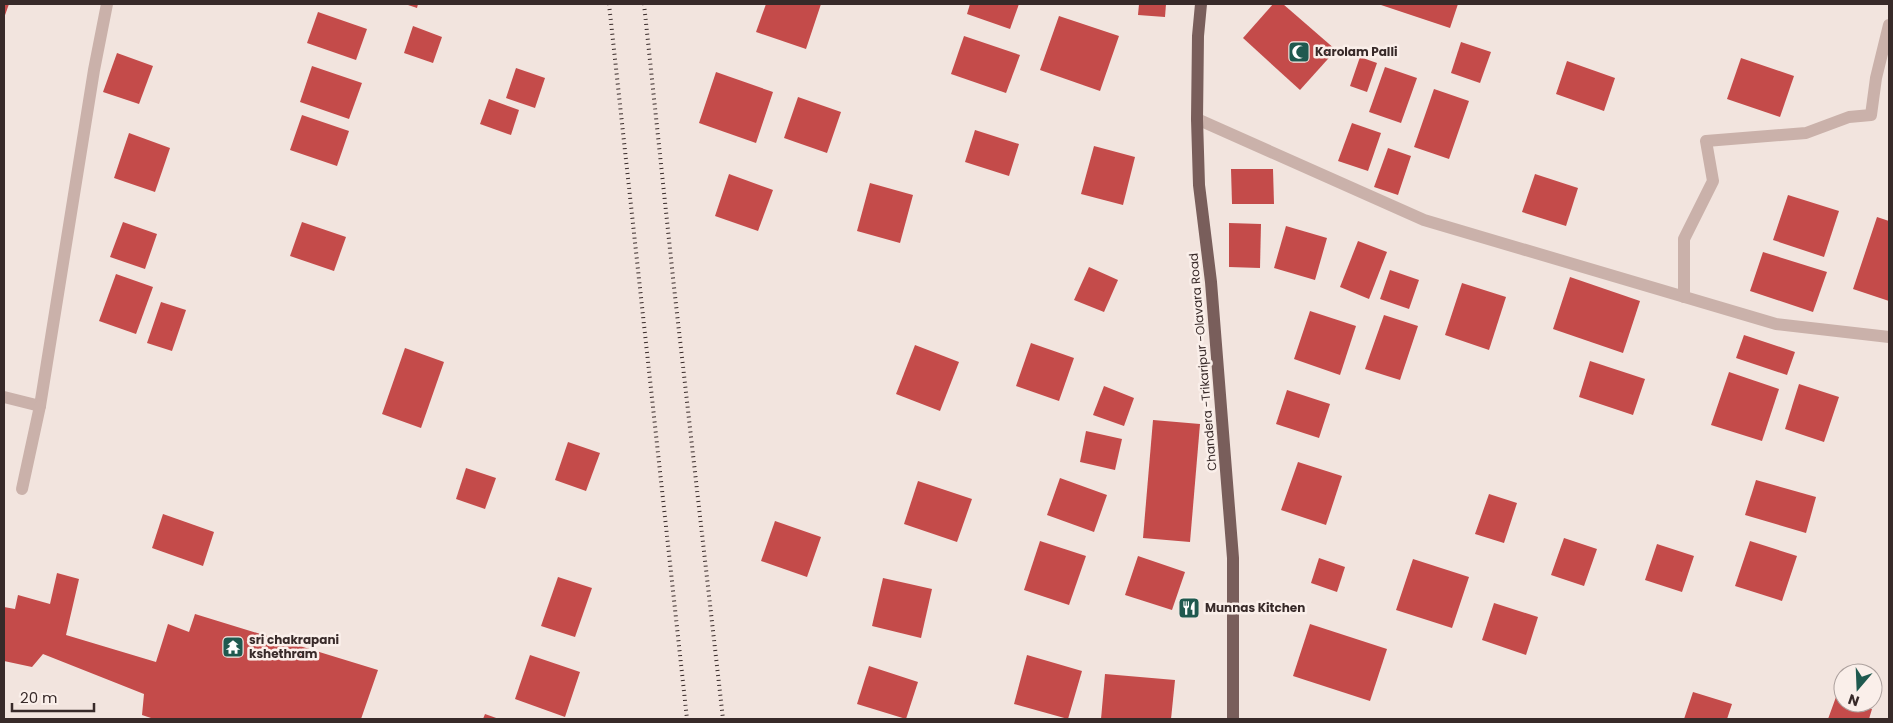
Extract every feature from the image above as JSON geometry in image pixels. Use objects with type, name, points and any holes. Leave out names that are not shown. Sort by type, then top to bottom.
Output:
[{"type":"main road","name":"Chandera -Trikaripur -Olavara Road","points":[[1201,4],[1198,36],[1197,119],[1199,185],[1211,282],[1233,558],[1233,719]]},
{"type":"street","points":[[22,489],[40,406],[92,79],[107,4]]},
{"type":"street","points":[[1684,297],[1684,239],[1713,181],[1706,142],[1806,133],[1849,117],[1871,114],[1876,78],[1889,26]]},
{"type":"street","points":[[1197,119],[1424,220],[1776,324],[1889,337]]},
{"type":"street","points":[[4,396],[40,406]]},
{"type":"building","points":[[4,4],[9,4],[4,18]]},
{"type":"building","points":[[405,4],[418,4],[417,8]]},
{"type":"building","points":[[766,4],[821,4],[806,49],[756,32]]},
{"type":"building","points":[[970,4],[1019,4],[1010,29],[967,14]]},
{"type":"building","points":[[1139,4],[1166,4],[1165,17],[1138,15]]},
{"type":"building","points":[[1273,4],[1283,4],[1336,50],[1300,90],[1243,38]]},
{"type":"building","points":[[1378,4],[1458,4],[1450,28]]},
{"type":"building","points":[[318,12],[367,29],[356,60],[307,43]]},
{"type":"building","points":[[1059,16],[1119,36],[1100,91],[1040,70]]},
{"type":"building","points":[[413,26],[442,37],[433,63],[404,53]]},
{"type":"building","points":[[964,36],[1020,55],[1006,93],[951,74]]},
{"type":"building","points":[[1461,42],[1491,52],[1480,83],[1451,73]]},
{"type":"building","points":[[117,53],[153,66],[139,104],[103,92]]},
{"type":"building","points":[[1360,57],[1377,63],[1367,92],[1350,86]]},
{"type":"building","points":[[1741,58],[1794,76],[1780,117],[1727,99]]},
{"type":"building","points":[[1567,61],[1615,78],[1604,111],[1556,94]]},
{"type":"building","points":[[312,66],[362,83],[349,119],[300,102]]},
{"type":"building","points":[[1385,67],[1417,78],[1401,123],[1369,112]]},
{"type":"building","points":[[516,68],[545,78],[535,108],[506,98]]},
{"type":"building","points":[[716,72],[773,92],[756,143],[699,123]]},
{"type":"building","points":[[1434,89],[1469,101],[1449,159],[1414,147]]},
{"type":"building","points":[[798,97],[841,112],[827,153],[784,138]]},
{"type":"building","points":[[489,99],[519,110],[511,135],[480,124]]},
{"type":"building","points":[[302,115],[349,131],[337,166],[290,150]]},
{"type":"building","points":[[1352,123],[1381,133],[1368,171],[1338,161]]},
{"type":"building","points":[[975,130],[1019,144],[1009,176],[965,162]]},
{"type":"building","points":[[129,133],[170,148],[155,192],[114,178]]},
{"type":"building","points":[[1094,146],[1135,157],[1123,205],[1081,194]]},
{"type":"building","points":[[1388,148],[1411,156],[1398,195],[1374,187]]},
{"type":"building","points":[[1231,169],[1273,169],[1274,204],[1232,204]]},
{"type":"building","points":[[729,174],[773,190],[758,231],[715,216]]},
{"type":"building","points":[[1535,174],[1578,188],[1566,226],[1522,212]]},
{"type":"building","points":[[870,183],[913,195],[900,243],[857,231]]},
{"type":"building","points":[[1788,195],[1839,211],[1824,257],[1773,240]]},
{"type":"building","points":[[1877,217],[1889,221],[1889,301],[1853,289]]},
{"type":"building","points":[[123,222],[157,234],[145,269],[110,257]]},
{"type":"building","points":[[302,222],[346,237],[334,271],[290,256]]},
{"type":"building","points":[[1229,223],[1261,224],[1260,268],[1229,267]]},
{"type":"building","points":[[1286,226],[1327,238],[1315,280],[1274,268]]},
{"type":"building","points":[[1358,241],[1387,252],[1369,299],[1340,287]]},
{"type":"building","points":[[1763,252],[1827,272],[1813,312],[1750,291]]},
{"type":"building","points":[[1089,267],[1118,280],[1104,312],[1074,300]]},
{"type":"building","points":[[1390,270],[1419,280],[1409,309],[1380,299]]},
{"type":"building","points":[[116,274],[153,287],[136,334],[99,321]]},
{"type":"building","points":[[1570,277],[1640,301],[1623,353],[1553,329]]},
{"type":"building","points":[[1462,283],[1506,297],[1489,350],[1445,335]]},
{"type":"building","points":[[161,302],[186,310],[172,351],[147,343]]},
{"type":"building","points":[[1310,311],[1356,326],[1340,375],[1294,359]]},
{"type":"building","points":[[1384,315],[1418,326],[1400,380],[1365,369]]},
{"type":"building","points":[[1744,335],[1795,352],[1787,375],[1736,358]]},
{"type":"building","points":[[1031,343],[1074,358],[1059,401],[1016,386]]},
{"type":"building","points":[[915,345],[959,362],[940,411],[896,394]]},
{"type":"building","points":[[405,348],[444,362],[421,428],[382,414]]},
{"type":"building","points":[[1590,361],[1645,379],[1633,415],[1579,397]]},
{"type":"building","points":[[1729,372],[1779,389],[1762,441],[1711,425]]},
{"type":"building","points":[[1799,384],[1839,397],[1824,442],[1785,429]]},
{"type":"building","points":[[1104,386],[1134,398],[1124,426],[1093,415]]},
{"type":"building","points":[[1287,390],[1330,404],[1319,438],[1276,424]]},
{"type":"building","points":[[1153,420],[1200,424],[1190,542],[1143,538]]},
{"type":"building","points":[[1086,431],[1122,439],[1115,470],[1080,462]]},
{"type":"building","points":[[568,442],[600,453],[586,491],[555,480]]},
{"type":"building","points":[[1298,462],[1342,476],[1326,525],[1281,510]]},
{"type":"building","points":[[466,468],[496,478],[485,509],[456,499]]},
{"type":"building","points":[[1060,478],[1107,495],[1094,532],[1047,515]]},
{"type":"building","points":[[1756,480],[1816,497],[1806,533],[1745,515]]},
{"type":"building","points":[[918,481],[972,499],[957,542],[904,524]]},
{"type":"building","points":[[1489,494],[1517,503],[1504,543],[1475,534]]},
{"type":"building","points":[[163,514],[214,532],[203,566],[152,548]]},
{"type":"building","points":[[775,521],[821,537],[807,577],[761,561]]},
{"type":"building","points":[[1564,538],[1597,549],[1584,586],[1551,575]]},
{"type":"building","points":[[1040,541],[1086,556],[1069,605],[1024,590]]},
{"type":"building","points":[[1750,541],[1797,556],[1782,601],[1735,586]]},
{"type":"building","points":[[1657,544],[1694,556],[1682,592],[1645,580]]},
{"type":"building","points":[[1138,556],[1185,572],[1172,610],[1125,595]]},
{"type":"building","points":[[1319,558],[1345,567],[1337,592],[1311,583]]},
{"type":"building","points":[[1413,559],[1469,577],[1452,628],[1396,610]]},
{"type":"building","name":"sri chakrapani kshethram","points":[[57,573],[79,579],[66,635],[156,662],[168,624],[189,632],[195,614],[378,670],[361,719],[154,719],[142,715],[144,694],[43,654],[32,667],[4,661],[4,607],[15,609],[18,595],[50,604]]},
{"type":"building","points":[[558,577],[592,588],[575,637],[541,626]]},
{"type":"building","points":[[883,578],[932,589],[921,638],[872,626]]},
{"type":"building","points":[[1494,603],[1538,617],[1526,655],[1482,640]]},
{"type":"building","points":[[1310,624],[1387,649],[1370,701],[1293,676]]},
{"type":"building","points":[[530,655],[580,672],[565,717],[515,699]]},
{"type":"building","points":[[1027,655],[1082,671],[1068,719],[1014,704]]},
{"type":"building","points":[[869,666],[918,682],[906,719],[857,704]]},
{"type":"building","points":[[1105,674],[1175,680],[1171,719],[1101,719]]},
{"type":"building","points":[[1693,692],[1732,704],[1727,719],[1684,719]]},
{"type":"building","points":[[1833,705],[1833,713],[1871,713],[1869,719],[1828,719]]},
{"type":"building","points":[[485,714],[499,719],[483,719]]},
{"type":"railway","points":[[609,4],[687,719]]},
{"type":"railway","points":[[644,4],[723,719]]},
{"type":"place","name":"Karolam Palli","points":[[1299,52]]},
{"type":"place","name":"Munnas Kitchen","points":[[1189,608]]},
{"type":"place","name":"sri chakrapani kshethram","points":[[233,647]]}]
